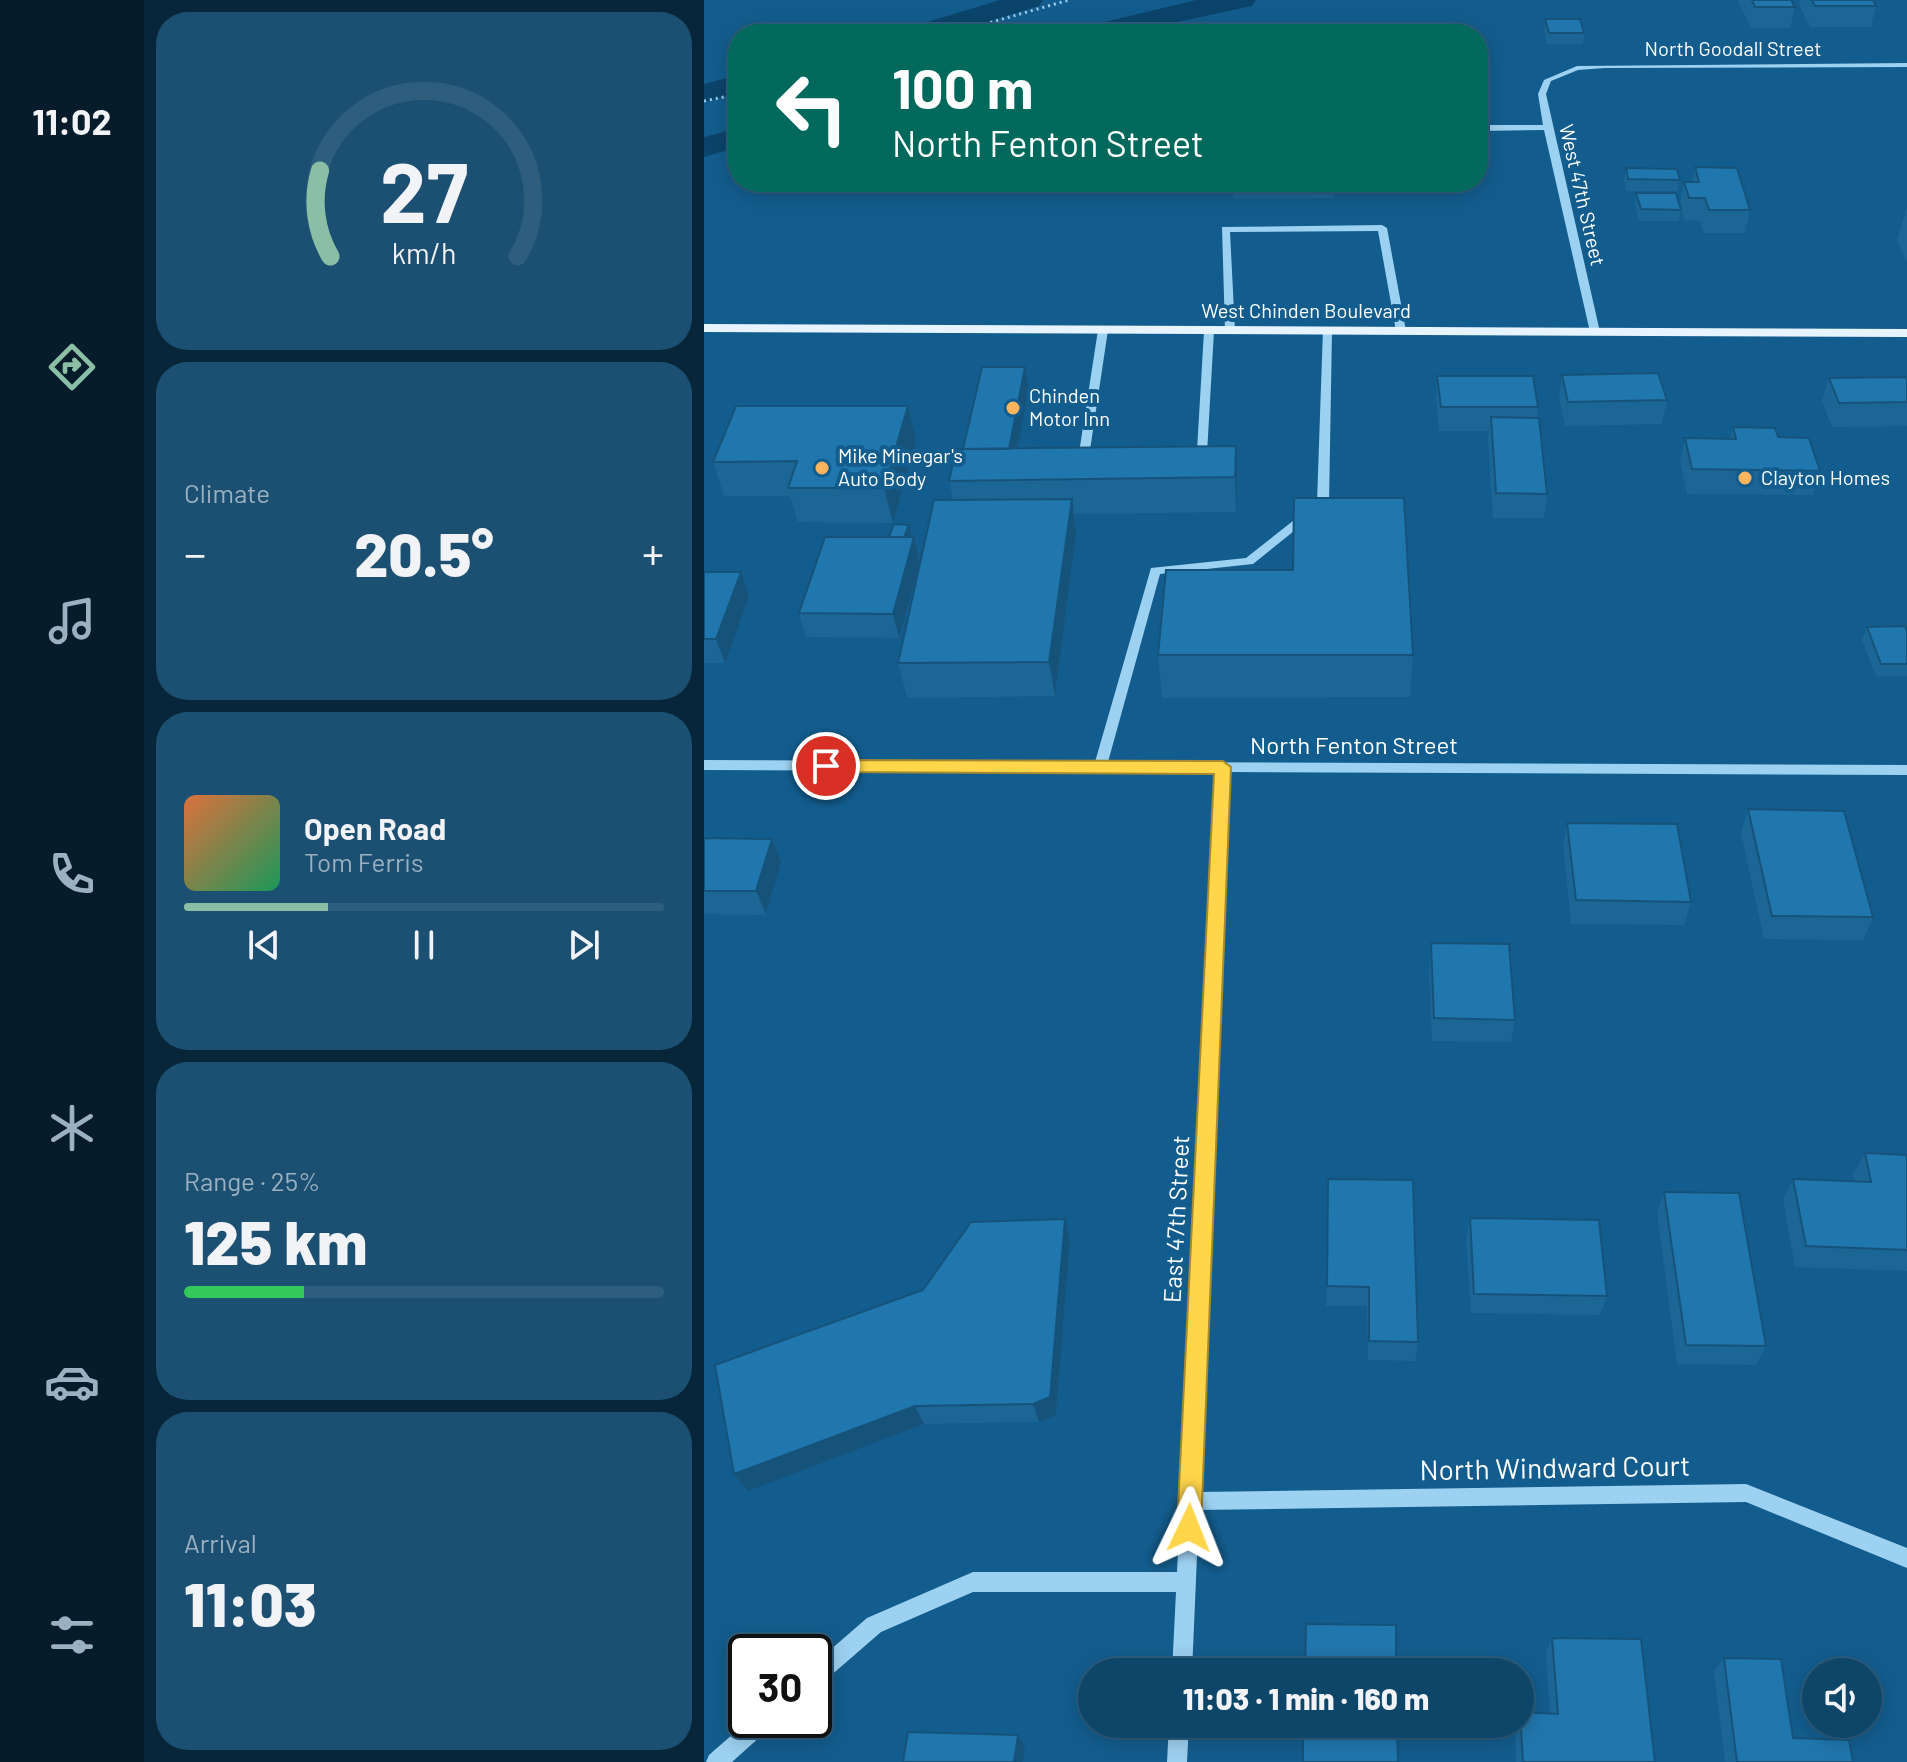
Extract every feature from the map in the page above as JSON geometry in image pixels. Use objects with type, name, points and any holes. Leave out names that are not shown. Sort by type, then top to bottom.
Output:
[{"type":"main road","name":"West Chinden Boulevard","points":[[704,328],[1907,333]]},
{"type":"street","name":"North Goodall Street","points":[[1560,74],[1605,66],[1907,65]]},
{"type":"street","name":"West 47th Street","points":[[1560,74],[1548,80],[1542,94],[1595,332]]},
{"type":"street","points":[[1488,128],[1548,127]]},
{"type":"street","points":[[1230,331],[1225,229],[1382,228],[1401,331]]},
{"type":"street","points":[[1103,330],[1084,453],[1114,453]]},
{"type":"street","points":[[1173,453],[1202,453],[1209,331]]},
{"type":"street","points":[[1100,767],[1155,571],[1249,561],[1323,503],[1327,331]]},
{"type":"street","name":"North Fenton Street","points":[[704,765],[1907,770]]},
{"type":"street","name":"East 47th Street","points":[[1183,1658],[1223,767]]},
{"type":"street","name":"North Windward Court","points":[[1190,1501],[1746,1493],[1907,1558]]},
{"type":"street","points":[[832,1661],[874,1625],[973,1582],[1187,1582]]},
{"type":"street","points":[[716,1762],[743,1738]]},
{"type":"street","points":[[1177,1762],[1178,1738]]},
{"type":"path","points":[[985,24],[1069,0]]},
{"type":"path","points":[[704,101],[728,96]]},
{"type":"building","points":[[1752,0],[1791,0],[1795,7],[1755,7]]},
{"type":"building","points":[[1812,0],[1873,0],[1876,6],[1815,6]]},
{"type":"building","points":[[1545,19],[1580,19],[1584,33],[1549,33]]},
{"type":"building","points":[[1695,167],[1737,168],[1750,210],[1709,210],[1705,198],[1689,198],[1684,182],[1699,182]]},
{"type":"building","points":[[1626,168],[1677,169],[1680,180],[1628,179]]},
{"type":"building","points":[[1636,193],[1676,193],[1681,210],[1641,209]]},
{"type":"building","points":[[982,367],[1025,367],[1009,449],[963,449]]},
{"type":"building","points":[[1658,373],[1667,400],[1568,402],[1562,375]]},
{"type":"building","points":[[1437,376],[1533,376],[1538,407],[1441,407]]},
{"type":"building","points":[[1907,377],[1907,402],[1839,403],[1829,378]]},
{"type":"building","points":[[736,406],[908,406],[884,488],[788,488],[797,461],[713,462]]},
{"type":"building","points":[[1491,417],[1539,418],[1547,494],[1496,493]]},
{"type":"building","points":[[1733,427],[1775,428],[1778,437],[1809,438],[1820,471],[1692,469],[1685,438],[1736,439]]},
{"type":"building","points":[[1236,446],[1235,477],[949,481],[956,449]]},
{"type":"building","points":[[1294,498],[1404,498],[1413,655],[1158,655],[1166,570],[1293,570]]},
{"type":"building","points":[[1072,499],[1049,662],[898,663],[934,500]]},
{"type":"building","points":[[894,524],[909,525],[904,537],[889,537]]},
{"type":"building","points":[[825,537],[914,537],[893,614],[799,613]]},
{"type":"building","points":[[704,572],[741,572],[716,639],[704,639]]},
{"type":"building","points":[[1905,626],[1907,664],[1881,664],[1867,627]]},
{"type":"building","points":[[1748,809],[1844,811],[1873,917],[1772,916]]},
{"type":"building","points":[[1567,823],[1677,824],[1691,902],[1576,900]]},
{"type":"building","points":[[704,838],[772,839],[756,891],[704,891]]},
{"type":"building","points":[[1431,943],[1509,944],[1515,1020],[1434,1018]]},
{"type":"building","points":[[1865,1153],[1907,1155],[1907,1250],[1806,1246],[1793,1179],[1871,1182]]},
{"type":"building","points":[[1328,1179],[1413,1180],[1418,1342],[1369,1341],[1369,1287],[1327,1286]]},
{"type":"building","points":[[1664,1192],[1739,1193],[1766,1346],[1686,1345]]},
{"type":"building","points":[[1470,1218],[1599,1220],[1607,1296],[1474,1294]]},
{"type":"building","points":[[1065,1219],[1050,1397],[1033,1404],[915,1406],[734,1474],[715,1365],[923,1290],[971,1222]]},
{"type":"building","points":[[1306,1624],[1396,1625],[1396,1658],[1305,1658]]},
{"type":"building","points":[[1552,1638],[1641,1639],[1655,1762],[1523,1762],[1522,1738],[1534,1738],[1534,1713],[1558,1714]]},
{"type":"building","points":[[1724,1658],[1781,1659],[1793,1738],[1849,1740],[1853,1762],[1737,1762]]},
{"type":"building","points":[[908,1732],[1018,1735],[1014,1762],[903,1762]]},
{"type":"building","points":[[1303,1738],[1397,1738],[1398,1762],[1303,1762]]},
{"type":"waterway","points":[[951,24],[1029,0]]},
{"type":"waterway","points":[[1125,24],[1242,0]]},
{"type":"waterway","points":[[704,93],[728,87]]},
{"type":"waterway","points":[[704,147],[728,140]]},
{"type":"place","name":"Chinden Motor Inn","points":[[1013,408]]},
{"type":"place","name":"Mike Minegar's Auto Body","points":[[822,468]]},
{"type":"place","name":"Clayton Homes","points":[[1745,478]]},
{"type":"route","points":[[826,766],[1223,767],[1189,1528]]}]
